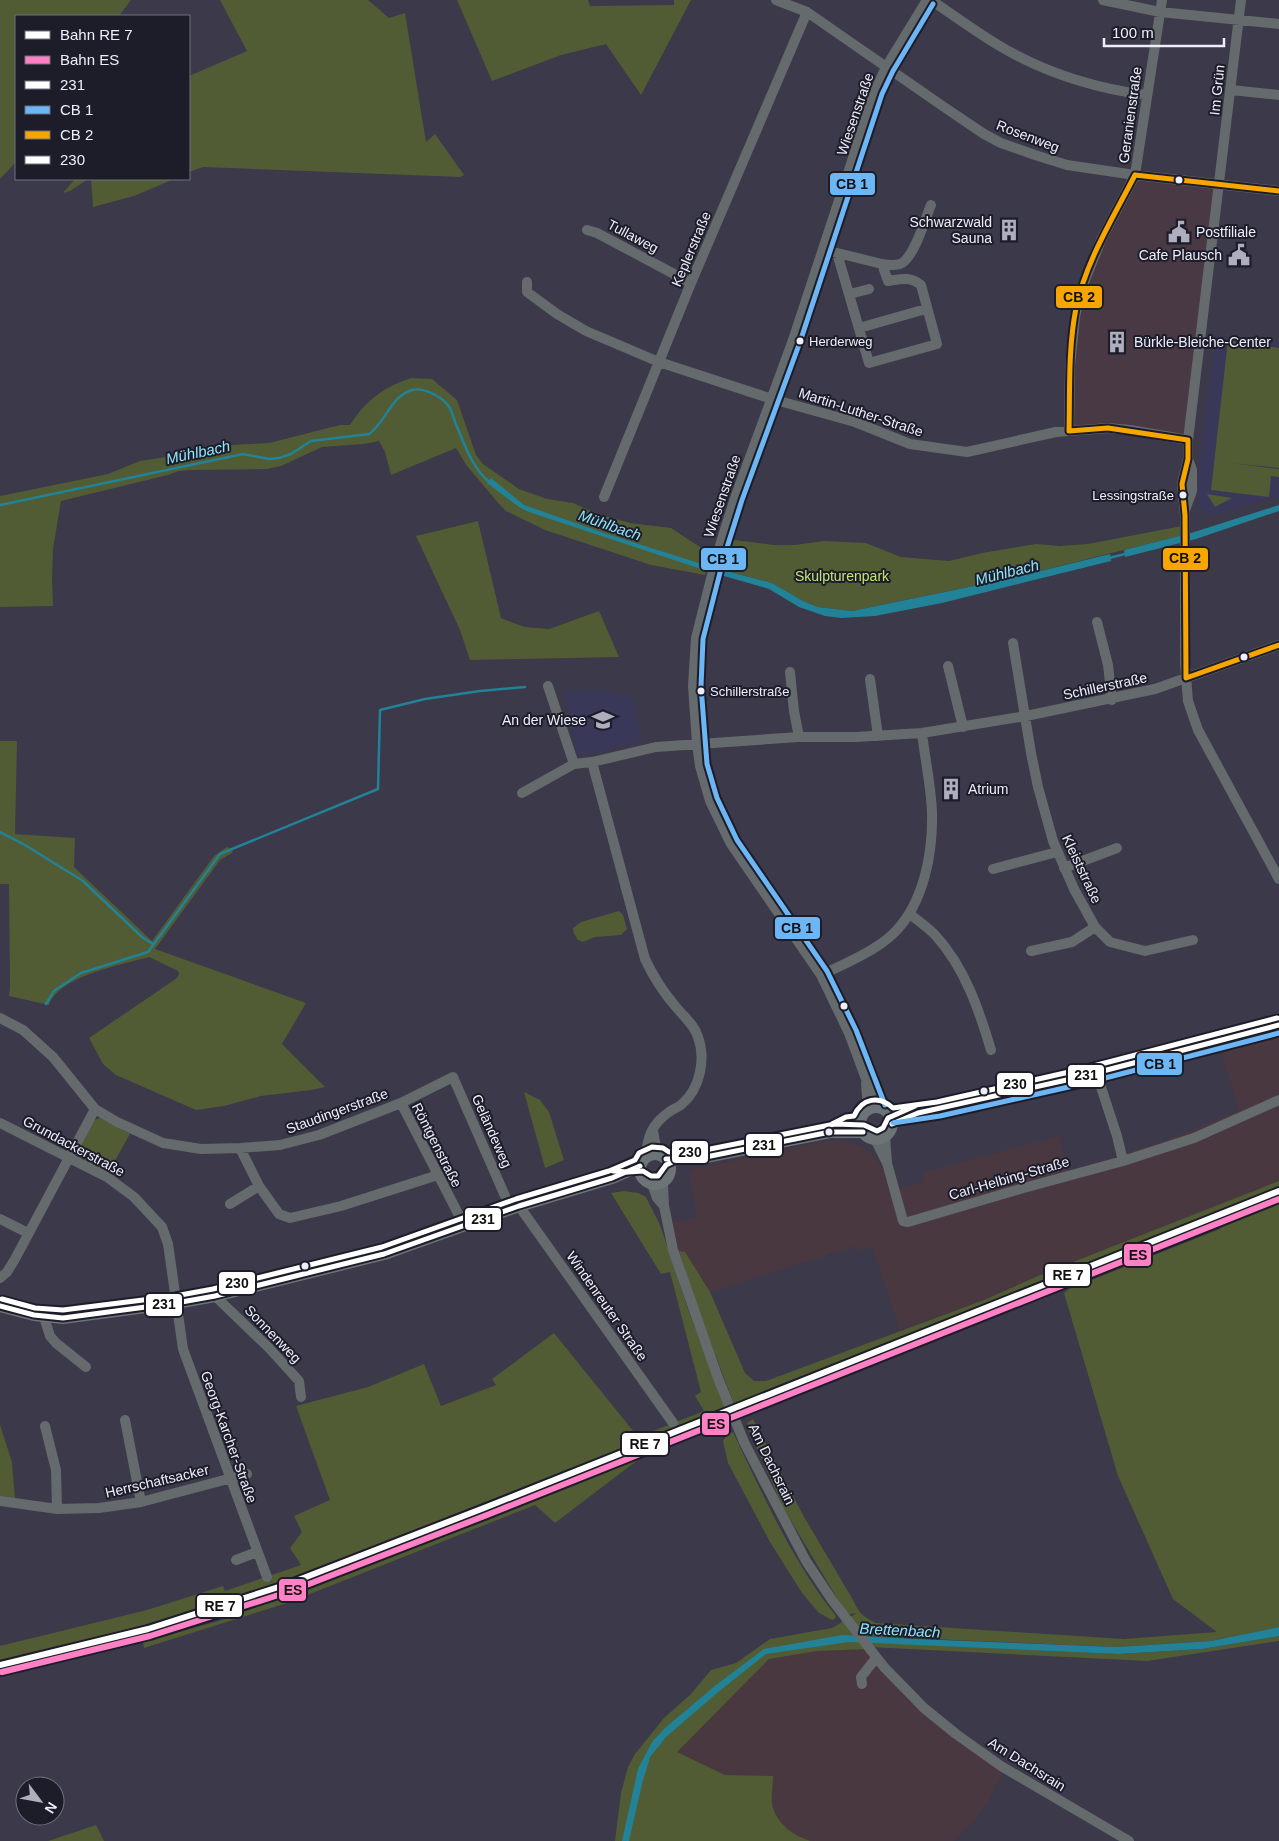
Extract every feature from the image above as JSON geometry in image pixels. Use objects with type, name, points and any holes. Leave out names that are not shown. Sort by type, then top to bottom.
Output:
[{"type":"main road","points":[[892,1120],[902,1113],[918,1113],[1080,1077],[1279,1025]]},
{"type":"main road","points":[[873,1108],[885,1109],[892,1120],[891,1130],[880,1138],[868,1137],[862,1127],[862,1116],[873,1108]]},
{"type":"main road","points":[[0,1306],[44,1316],[63,1318],[214,1296],[384,1254],[519,1206],[612,1178],[696,1159],[862,1127]]},
{"type":"main road","points":[[652,1169],[668,1178],[670,1171],[696,1159]]},
{"type":"street","name":"Rosenweg","points":[[776,0],[807,12],[944,108],[1001,143],[1035,156],[1067,165],[1136,175],[1279,191]]},
{"type":"street","name":"Wiesenstraße","points":[[873,1108],[874,1095],[849,1033],[821,975],[729,841],[710,801],[700,766],[696,743],[693,686],[696,638],[710,578],[735,498],[824,250],[875,91],[886,67],[929,0]]},
{"type":"street","points":[[929,0],[999,45],[1049,70],[1096,86],[1146,94]]},
{"type":"street","points":[[1103,0],[1160,12],[1279,24]]},
{"type":"street","name":"Geranienstraße","points":[[1136,175],[1146,94],[1162,0]]},
{"type":"street","name":"Im Grün","points":[[1220,184],[1241,0]]},
{"type":"street","name":"Keplerstraße","points":[[604,497],[691,283],[807,12]]},
{"type":"street","points":[[1232,90],[1279,95]]},
{"type":"street","points":[[1069,431],[1070,366],[1075,317],[1081,290],[1101,240],[1136,175]]},
{"type":"street","points":[[1220,184],[1188,440],[1188,459],[1192,470],[1192,491],[1185,510],[1186,678],[1188,701],[1196,725],[1279,879]]},
{"type":"street","points":[[824,250],[882,264],[902,263],[909,257],[931,205]]},
{"type":"street","name":"Tullaweg","points":[[587,230],[597,233],[691,283]]},
{"type":"street","points":[[837,253],[869,363],[937,344],[921,285],[916,281],[905,278],[888,281],[882,264]]},
{"type":"street","name":"Martin-Luther-Straße","points":[[527,282],[527,292],[557,314],[586,331],[659,362],[772,399],[855,422],[910,444],[967,452],[1069,431],[1108,428],[1188,440]]},
{"type":"street","points":[[850,294],[869,289]]},
{"type":"street","points":[[859,328],[926,309]]},
{"type":"street","points":[[1097,622],[1108,665],[1112,700]]},
{"type":"street","name":"Kleiststraße","points":[[1013,643],[1038,787],[1057,852],[1096,927],[1110,942],[1145,951],[1193,940]]},
{"type":"street","name":"Schillerstraße","points":[[522,793],[574,764],[592,762],[656,747],[799,737],[878,736],[922,733],[1112,700],[1155,689],[1279,646]]},
{"type":"street","points":[[948,666],[963,727]]},
{"type":"street","points":[[790,672],[799,737]]},
{"type":"street","points":[[870,679],[878,736]]},
{"type":"street","points":[[548,686],[574,764]]},
{"type":"street","points":[[821,975],[851,961],[887,939],[910,914],[924,876],[931,843],[932,811],[922,733]]},
{"type":"street","name":"Am Dachsrain","points":[[592,762],[645,959],[653,976],[676,1007],[690,1022],[698,1037],[701,1068],[692,1093],[682,1105],[658,1120],[653,1130],[652,1169],[657,1198],[664,1206],[674,1250],[718,1378],[762,1480],[806,1560],[829,1596],[870,1647],[876,1658],[924,1708],[998,1764],[1129,1841]]},
{"type":"street","points":[[1064,868],[1117,848]]},
{"type":"street","points":[[993,869],[1057,852]]},
{"type":"street","points":[[910,914],[936,936],[957,965],[975,998],[990,1050]]},
{"type":"street","points":[[1031,951],[1072,942],[1096,927]]},
{"type":"street","name":"Staudingerstraße","points":[[0,1018],[23,1030],[53,1057],[95,1109],[117,1122],[163,1142],[200,1149],[280,1145],[319,1135],[401,1103],[453,1077]]},
{"type":"street","name":"Geländeweg","points":[[453,1077],[505,1196]]},
{"type":"street","points":[[1100,1084],[1123,1161]]},
{"type":"street","name":"Carl-Helbing-Straße","points":[[880,1138],[903,1221],[908,1222],[1123,1161],[1194,1138],[1279,1100]]},
{"type":"street","name":"Röntgenstraße","points":[[401,1103],[464,1225]]},
{"type":"street","points":[[0,1278],[7,1272],[95,1109]]},
{"type":"street","name":"Grundackerstraße","points":[[0,1123],[107,1177],[120,1185],[149,1211],[162,1227],[168,1244],[176,1303]]},
{"type":"street","points":[[240,1148],[259,1186],[279,1214],[290,1218],[341,1206],[438,1175]]},
{"type":"street","points":[[230,1204],[259,1186]]},
{"type":"street","name":"Windenreuter Straße","points":[[519,1206],[673,1422]]},
{"type":"street","points":[[0,1219],[28,1233]]},
{"type":"street","name":"Sonnenweg","points":[[214,1296],[269,1348],[299,1381],[301,1397]]},
{"type":"street","name":"Georg-Karcher-Straße","points":[[176,1303],[183,1349],[267,1577]]},
{"type":"street","points":[[44,1316],[50,1336],[86,1367]]},
{"type":"street","points":[[124,1420],[141,1502]]},
{"type":"street","points":[[45,1426],[56,1470],[57,1509]]},
{"type":"street","name":"Herrschaftsacker","points":[[0,1502],[57,1509],[99,1508],[141,1502],[247,1474]]},
{"type":"street","points":[[236,1560],[257,1552]]},
{"type":"street","points":[[862,1684],[861,1677],[876,1658]]},
{"type":"shaded area","points":[[1135,175],[1220,184],[1188,440],[1073,428],[1073,366],[1081,290]]},
{"type":"shaded area","points":[[1216,336],[1279,343],[1279,496],[1213,515],[1207,514],[1199,506],[1198,497],[1199,468]]},
{"type":"shaded area","name":"An der Wiese","points":[[563,691],[610,691],[633,698],[641,741],[578,756]]},
{"type":"shaded area","points":[[1279,1034],[1279,1181],[1045,1273],[984,1300],[900,1330],[872,1247],[859,1251],[857,1246],[710,1292],[685,1252],[679,1251],[672,1223],[697,1217],[689,1173],[693,1169],[821,1142],[839,1140],[861,1146],[874,1156],[884,1171],[889,1192],[894,1189],[924,1182],[922,1173],[1059,1136],[1068,1171],[1161,1142],[1239,1111],[1221,1050]]},
{"type":"shaded area","points":[[1279,1187],[1279,1200],[750,1414],[292,1594],[222,1620],[153,1640],[39,1668],[0,1674],[0,1662],[177,1617],[286,1580],[725,1408]]},
{"type":"shaded area","points":[[867,1649],[881,1667],[1004,1771],[988,1802],[976,1819],[953,1841],[811,1841],[801,1839],[782,1825],[772,1804],[773,1776],[725,1775],[677,1752],[769,1659],[817,1651]]},
{"type":"green space","points":[[0,0],[131,0],[120,15],[15,15],[15,163],[0,179]]},
{"type":"green space","points":[[220,0],[368,0],[389,18],[405,13],[426,142],[435,134],[464,175],[460,177],[203,167],[190,172],[190,76],[247,51]]},
{"type":"green space","points":[[457,0],[588,0],[590,6],[674,5],[674,0],[691,0],[641,95],[606,44],[561,55],[492,81]]},
{"type":"green space","points":[[74,180],[86,180],[70,191],[63,193]]},
{"type":"green space","points":[[91,180],[172,180],[134,196],[93,207]]},
{"type":"green space","points":[[1228,340],[1279,348],[1279,468],[1230,463],[1279,469],[1279,477],[1271,476],[1269,497],[1211,490]]},
{"type":"green space","points":[[411,378],[432,379],[457,400],[476,455],[483,464],[519,489],[547,499],[573,503],[598,514],[630,523],[671,528],[709,553],[705,575],[651,565],[545,530],[506,511],[467,466],[456,448],[391,475],[385,452],[379,441],[322,447],[281,466],[267,469],[179,471],[61,501],[53,549],[53,606],[0,607],[0,496],[108,474],[140,461],[216,451],[230,445],[269,443],[340,425],[350,425],[362,409],[376,396],[384,390]]},
{"type":"green space","points":[[1207,494],[1232,498],[1215,507]]},
{"type":"green space","points":[[478,521],[501,618],[525,627],[549,629],[599,611],[619,657],[470,660],[460,630],[416,536]]},
{"type":"green space","name":"Skulpturenpark","points":[[1182,526],[1183,535],[1008,579],[852,611],[818,607],[805,602],[772,583],[719,569],[718,566],[726,539],[774,545],[795,545],[824,541],[866,543],[901,557],[949,561],[982,553],[1036,544],[1060,546],[1088,544]]},
{"type":"green space","points":[[0,741],[17,741],[15,834],[75,838],[74,867],[152,941],[214,856],[227,847],[233,849],[232,853],[220,860],[155,949],[306,1003],[282,1044],[325,1087],[261,1096],[224,1106],[196,1110],[116,1075],[103,1064],[89,1038],[177,978],[178,971],[149,957],[108,968],[78,979],[65,986],[55,995],[49,1005],[9,996],[9,884],[0,884]]},
{"type":"green space","points":[[619,911],[623,915],[627,929],[621,935],[595,937],[583,942],[578,940],[574,934],[573,928],[581,922]]},
{"type":"green space","points":[[524,1092],[540,1100],[549,1112],[564,1160],[545,1168]]},
{"type":"green space","points":[[100,1118],[130,1134],[108,1173],[80,1157],[78,1150],[92,1121]]},
{"type":"green space","points":[[1279,1181],[1279,1187],[734,1404],[696,1304],[679,1251],[685,1252],[710,1292],[745,1373],[754,1381],[766,1381],[984,1300],[1045,1273]]},
{"type":"green space","points":[[624,1191],[638,1193],[646,1197],[660,1225],[688,1309],[725,1408],[286,1580],[211,1606],[82,1642],[0,1662],[0,1646],[147,1610],[223,1586],[225,1591],[301,1565],[290,1548],[302,1532],[294,1516],[330,1500],[296,1406],[368,1387],[424,1364],[441,1406],[496,1385],[492,1379],[554,1333],[638,1437],[704,1411],[695,1396],[701,1392],[670,1272],[661,1274],[611,1193]]},
{"type":"green space","points":[[1279,1200],[1279,1627],[1211,1641],[1117,1647],[861,1636],[866,1642],[1119,1654],[1202,1649],[1279,1636],[1279,1641],[1147,1661],[870,1647],[867,1649],[817,1651],[769,1659],[677,1752],[725,1775],[773,1776],[772,1804],[777,1817],[786,1828],[798,1836],[811,1841],[615,1841],[621,1793],[628,1767],[635,1754],[664,1718],[691,1694],[711,1670],[736,1663],[770,1639],[832,1628],[857,1613],[850,1614],[844,1610],[784,1509],[747,1426],[747,1423],[753,1419],[803,1515],[857,1608],[865,1617],[876,1623],[1124,1639],[1217,1632],[1173,1599],[1118,1476],[1064,1293],[1069,1289],[1220,1229],[1219,1225]]},
{"type":"green space","points":[[0,1425],[12,1462],[15,1500],[0,1498]]},
{"type":"green space","points":[[733,1432],[779,1527],[820,1595],[836,1616],[835,1619],[832,1620],[819,1613],[802,1593],[770,1542],[728,1463],[723,1441],[727,1435]]},
{"type":"green space","points":[[638,1458],[555,1523],[535,1505],[287,1603],[144,1648],[143,1642],[222,1620]]},
{"type":"green space","points":[[96,1825],[104,1841],[48,1841]]},
{"type":"water","points":[[491,478],[524,505],[708,566],[772,583],[805,602],[818,607],[852,611],[1008,579],[1110,554],[1111,561],[942,603],[875,616],[841,618],[825,616],[799,607],[769,589],[710,572],[529,512],[519,507],[487,483]]},
{"type":"water","points":[[1279,505],[1279,511],[1196,539],[1125,557],[1124,550],[1191,533]]},
{"type":"water","points":[[1279,1627],[1279,1636],[1202,1649],[1119,1654],[849,1642],[766,1654],[666,1737],[650,1757],[629,1841],[622,1841],[638,1769],[652,1742],[665,1728],[716,1685],[764,1649],[842,1635],[1117,1647],[1211,1641]]},
{"type":"waterway","name":"Mühlbach","points":[[0,505],[243,454],[269,459],[279,458],[291,454],[311,441],[369,434],[399,398],[405,393],[416,389],[436,395],[448,406],[477,469],[489,482]]},
{"type":"waterway","name":"Mühlbach","points":[[1109,558],[1125,554]]},
{"type":"waterway","points":[[46,1004],[54,991],[81,973],[148,952],[220,854],[378,789],[380,710],[425,699],[525,687]]},
{"type":"waterway","points":[[0,832],[25,845],[83,881],[142,937],[153,944]]},
{"type":"transit line","points":[[885,1105],[856,1030],[827,971],[737,840],[717,798],[707,764],[701,686],[703,639],[724,557],[742,500],[800,342],[882,94],[893,71],[933,4]]},
{"type":"transit line","points":[[1135,175],[1279,191]]},
{"type":"transit line","points":[[1069,431],[1071,354],[1076,308],[1086,273],[1093,257],[1135,175]]},
{"type":"transit line","points":[[1069,431],[1108,428],[1188,440]]},
{"type":"transit line","points":[[1186,678],[1185,515],[1182,484],[1188,459],[1188,440]]},
{"type":"transit line","points":[[1186,678],[1279,645]]},
{"type":"transit line","name":"230","points":[[832,1124],[846,1117],[854,1116],[862,1105],[871,1100],[882,1101],[893,1108],[937,1102],[1078,1070],[1277,1018]]},
{"type":"transit line","name":"231","points":[[892,1124],[918,1113],[1080,1077],[1279,1025]]},
{"type":"transit line","points":[[893,1123],[940,1116],[1082,1084],[1279,1033]]},
{"type":"transit line","name":"230","points":[[2,1299],[35,1308],[63,1310],[175,1296],[213,1289],[382,1247],[516,1199],[609,1171],[635,1160],[639,1153],[652,1147],[663,1148],[669,1152],[695,1152],[835,1124],[864,1125],[877,1131],[883,1128],[888,1118],[915,1106]]},
{"type":"transit line","name":"231","points":[[666,1159],[696,1159],[830,1132],[863,1132]]},
{"type":"transit line","name":"230","points":[[613,1171],[643,1171],[651,1176],[658,1176],[666,1165],[693,1152]]},
{"type":"transit line","name":"231","points":[[0,1306],[34,1315],[63,1318],[215,1296],[384,1254],[519,1206],[612,1178],[640,1166]]},
{"type":"transit line","points":[[0,1665],[148,1629],[288,1584],[484,1508],[1279,1191]]},
{"type":"rail line","name":"ES","points":[[2,1672],[150,1636],[291,1591],[487,1515],[1279,1199]]},
{"type":"place","name":"Schwarzwald Sauna","points":[[1009,230]]},
{"type":"place","name":"Postfiliale","points":[[1179,232]]},
{"type":"place","name":"Cafe Plausch","points":[[1239,255]]},
{"type":"place","name":"Herderweg","points":[[800,341]]},
{"type":"place","name":"Bürkle-Bleiche-Center","points":[[1117,342]]},
{"type":"place","name":"Lessingstraße","points":[[1183,495]]},
{"type":"place","name":"Schillerstraße","points":[[701,691]]},
{"type":"place","name":"An der Wiese","points":[[603,720]]},
{"type":"place","name":"Atrium","points":[[951,789]]},
{"type":"water label","name":"Brettenbach","points":[[900,1630]]}]
